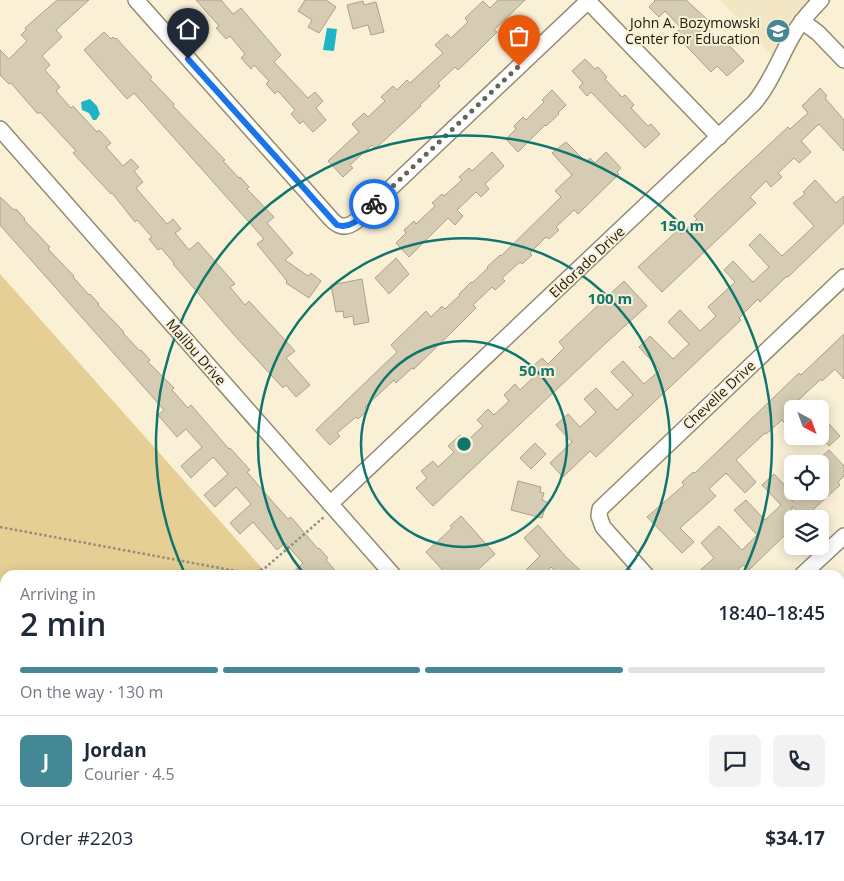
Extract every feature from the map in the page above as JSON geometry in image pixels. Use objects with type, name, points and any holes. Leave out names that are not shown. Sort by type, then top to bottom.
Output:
[{"type":"street","points":[[136,0],[332,220],[337,225],[343,227],[350,226],[356,221],[588,0],[719,137]]},
{"type":"street","name":"Eldorado Drive","points":[[329,509],[754,103],[774,75],[790,38],[820,0]]},
{"type":"street","points":[[802,21],[818,33],[844,60]]},
{"type":"street","name":"Malibu Drive","points":[[0,129],[329,509],[388,570]]},
{"type":"street","name":"Chevelle Drive","points":[[641,570],[602,527],[599,516],[600,509],[844,278]]},
{"type":"street","points":[[807,570],[844,536]]},
{"type":"path","points":[[261,570],[329,509]]},
{"type":"path","points":[[0,527],[230,570]]},
{"type":"shaded area","name":"John A. Bozymowski Center for Education","points":[[720,0],[833,0],[822,10],[800,41],[786,70]]},
{"type":"shaded area","points":[[0,274],[264,570],[0,570]]},
{"type":"water","points":[[327,28],[337,29],[334,51],[323,50]]},
{"type":"water","points":[[90,99],[97,106],[100,114],[96,120],[93,120],[89,113],[82,110],[81,102]]},
{"type":"building","points":[[57,0],[89,0],[56,30],[62,37],[42,56],[50,65],[45,70],[60,87],[56,91],[71,108],[73,106],[97,132],[99,130],[111,143],[106,147],[123,166],[131,159],[139,167],[134,171],[143,182],[136,188],[167,224],[173,219],[181,229],[175,233],[189,250],[198,242],[235,284],[230,287],[245,305],[249,301],[295,351],[286,358],[310,385],[296,397],[286,385],[283,388],[235,336],[161,248],[158,250],[149,239],[152,237],[137,220],[135,222],[112,193],[73,153],[76,151],[40,112],[38,114],[11,83],[9,84],[0,75],[0,50],[9,59],[27,41],[21,35],[26,30],[25,28]]},
{"type":"building","points":[[196,0],[221,0],[233,14],[241,8],[281,55],[274,62],[308,98],[315,92],[323,101],[316,108],[326,120],[313,132],[303,121],[300,124],[291,114],[295,110],[278,91],[275,94],[266,84],[269,81],[254,65],[251,69],[241,58],[245,54],[230,36],[226,39],[216,28],[219,26]]},
{"type":"building","points":[[305,0],[326,0],[336,7],[319,33],[308,27],[312,20],[298,11]]},
{"type":"building","points":[[498,0],[525,0],[494,30],[497,32],[475,54],[458,70],[455,67],[438,83],[440,86],[421,106],[375,149],[372,145],[350,165],[353,168],[343,177],[328,161],[359,132],[352,124],[364,113],[368,117],[385,101],[381,97],[393,86],[397,90],[407,80],[410,83],[443,53],[435,45],[447,34],[451,38],[468,22],[465,18],[483,1],[490,8]]},
{"type":"building","points":[[654,0],[686,0],[709,21],[704,25],[721,43],[724,40],[744,61],[727,76],[717,66],[711,72],[675,34],[681,28],[665,11],[659,17],[649,7]]},
{"type":"building","points":[[363,1],[364,5],[376,2],[384,32],[371,35],[368,25],[353,29],[347,5]]},
{"type":"building","points":[[104,32],[111,39],[113,37],[116,38],[152,77],[150,79],[174,104],[173,106],[225,160],[223,161],[240,177],[249,187],[247,189],[274,217],[267,223],[293,253],[285,260],[308,276],[311,273],[321,281],[309,298],[286,283],[287,281],[257,244],[264,239],[134,93],[127,99],[84,50]]},
{"type":"building","points":[[585,59],[595,69],[598,67],[607,77],[605,79],[622,97],[625,95],[634,105],[631,108],[648,126],[651,124],[660,134],[645,148],[591,92],[587,96],[579,87],[583,83],[572,71]]},
{"type":"building","points":[[820,88],[827,96],[825,98],[844,120],[844,151],[819,124],[801,141],[811,152],[799,163],[794,158],[778,173],[782,177],[771,187],[766,181],[750,197],[756,203],[662,292],[638,267],[678,230],[681,234],[697,219],[694,216],[716,194],[788,127],[790,129],[808,113],[802,106]]},
{"type":"building","points":[[552,90],[566,105],[559,114],[518,152],[506,139],[516,129],[514,126],[523,117],[526,120],[544,102],[542,100]]},
{"type":"building","points":[[566,142],[586,162],[590,158],[595,163],[606,152],[621,168],[617,172],[619,174],[578,214],[574,210],[556,227],[559,230],[549,239],[546,237],[530,253],[532,255],[522,264],[520,262],[502,278],[505,281],[495,290],[492,287],[473,305],[476,308],[414,369],[412,368],[396,383],[394,380],[365,407],[368,410],[358,419],[356,417],[337,433],[340,436],[330,445],[316,430],[397,352],[391,345],[426,311],[431,317],[442,306],[445,309],[561,197],[555,191],[572,175],[552,153]]},
{"type":"building","points":[[492,152],[504,166],[485,184],[489,189],[481,197],[476,192],[457,210],[463,216],[455,225],[448,218],[409,257],[396,243],[406,233],[404,230],[414,221],[416,224],[435,206],[432,203],[442,194],[444,196],[462,180],[459,177],[469,168],[472,171]]},
{"type":"building","points":[[815,180],[836,203],[844,196],[844,223],[760,302],[758,299],[739,318],[741,320],[596,457],[590,451],[563,477],[550,463],[572,442],[556,425],[568,414],[580,427],[596,412],[584,399],[596,388],[617,410],[633,395],[611,372],[623,361],[644,384],[660,370],[639,347],[650,336],[673,359],[689,344],[668,322],[680,310],[700,331],[716,316],[708,307],[735,282],[724,270],[733,261],[753,282],[769,267],[749,245],[760,234],[782,256],[795,244],[814,226],[793,203],[805,194],[803,192]]},
{"type":"building","points":[[0,197],[14,210],[16,209],[25,219],[50,247],[48,249],[123,333],[150,360],[148,362],[174,388],[172,390],[188,408],[191,405],[250,470],[247,472],[288,519],[291,517],[328,558],[326,560],[335,570],[295,570],[303,563],[285,543],[277,550],[253,522],[240,534],[230,523],[251,504],[236,487],[215,507],[204,495],[228,474],[213,457],[191,478],[181,466],[202,447],[186,429],[177,437],[158,415],[164,410],[0,225]]},
{"type":"building","points":[[396,258],[409,274],[389,294],[375,278]]},
{"type":"building","points":[[362,279],[369,322],[354,325],[353,316],[344,318],[343,311],[336,312],[331,285]]},
{"type":"building","points":[[624,281],[647,306],[433,506],[416,488],[427,478],[421,471],[433,461],[438,467],[454,452],[448,446],[460,435],[466,442],[483,426],[477,420],[488,409],[494,415],[509,401],[504,395],[515,384],[520,390],[537,374],[531,368],[542,358],[548,364],[564,348],[559,342]]},
{"type":"building","points":[[844,334],[844,379],[835,369],[798,400],[784,400],[784,422],[782,420],[765,433],[736,460],[756,482],[745,493],[726,473],[709,489],[716,496],[680,528],[694,542],[682,553],[647,517],[684,485],[682,482],[693,472],[695,473],[799,373],[801,375]]},
{"type":"building","points":[[829,424],[840,436],[828,445]]},
{"type":"building","points":[[535,443],[546,454],[531,469],[520,458]]},
{"type":"building","points":[[829,450],[844,466],[844,476],[838,482],[840,485],[829,495],[829,455],[823,455]]},
{"type":"building","points":[[774,474],[784,485],[784,500],[792,500],[792,502],[794,500],[824,500],[813,510],[796,510],[792,506],[792,510],[784,510],[784,536],[749,570],[743,565],[738,570],[701,570],[714,558],[701,543],[719,526],[742,550],[757,535],[734,510],[746,500],[765,520],[781,505],[762,485]]},
{"type":"building","points":[[518,481],[541,487],[540,492],[544,493],[542,500],[547,502],[542,518],[511,510]]},
{"type":"building","points":[[461,516],[495,554],[477,570],[442,570],[426,552],[452,528],[450,526]]},
{"type":"building","points":[[538,525],[580,570],[554,570],[551,567],[548,570],[526,570],[540,556],[524,538]]},
{"type":"way so far","points":[[374,204],[519,66]]},
{"type":"place","name":"John A. Bozymowski Center for Education","points":[[778,31]]},
{"type":"route","points":[[188,59],[337,225],[343,227],[350,226],[374,204]]}]
